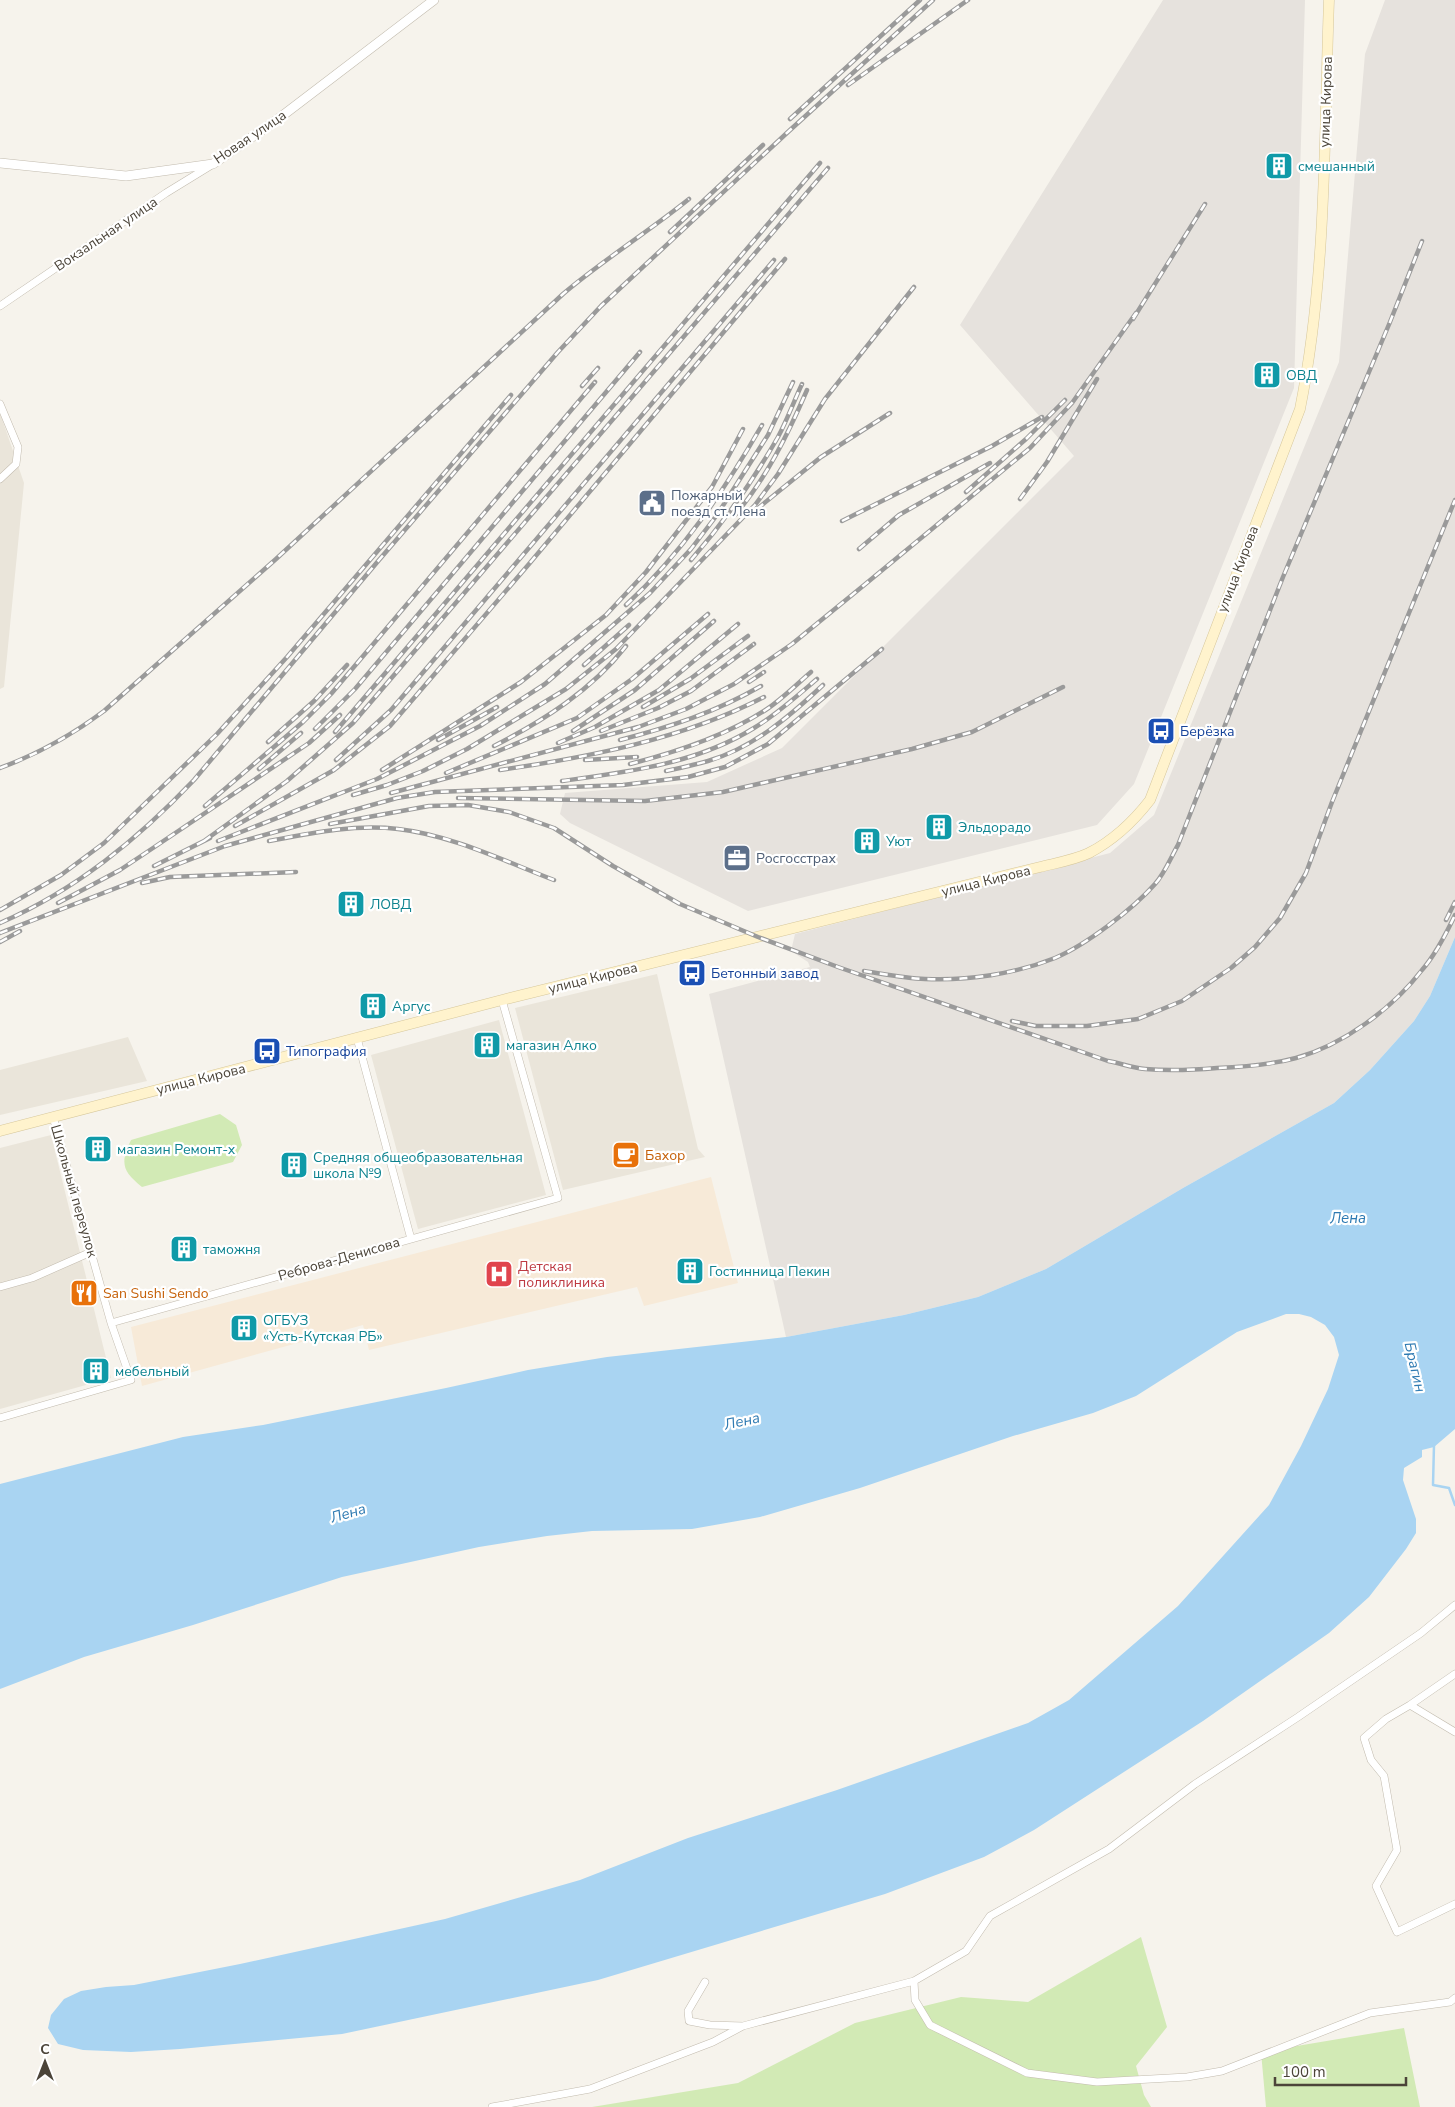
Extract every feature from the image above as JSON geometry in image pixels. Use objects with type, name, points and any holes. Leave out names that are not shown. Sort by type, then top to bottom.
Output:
[{"type":"main road","name":"улица Кирова","points":[[0,1131],[502,1000],[1040,867],[1088,853],[1112,839],[1136,819],[1150,800],[1300,408],[1309,363],[1317,300],[1329,0]]},
{"type":"street","name":"Новая улица","points":[[0,163],[126,176],[213,164],[278,119],[434,0]]},
{"type":"street","name":"Вокзальная улица","points":[[0,306],[166,193],[213,164]]},
{"type":"street","points":[[0,404],[18,447],[16,464],[0,479]]},
{"type":"street","name":"Реброва-Денисова","points":[[111,1322],[558,1198],[502,1000]]},
{"type":"street","points":[[357,1038],[411,1239]]},
{"type":"street","name":"Школьный переулок","points":[[53,1117],[111,1322]]},
{"type":"street","points":[[0,1287],[32,1278],[91,1252]]},
{"type":"street","points":[[0,1418],[131,1380],[111,1322]]},
{"type":"street","points":[[492,2107],[590,2089],[713,2042],[743,2026],[914,1981],[966,1951],[990,1916],[1109,1849],[1196,1784],[1421,1633],[1454,1607]]},
{"type":"street","points":[[1455,1674],[1386,1719],[1364,1738],[1371,1760],[1384,1776],[1397,1850],[1376,1886],[1397,1932],[1455,1904]]},
{"type":"street","points":[[1410,1705],[1455,1732]]},
{"type":"street","points":[[914,1981],[916,2000],[930,2025],[1027,2073],[1097,2082],[1187,2077],[1222,2071],[1370,2013],[1450,2002],[1455,1998]]},
{"type":"street","points":[[705,1982],[688,2011],[690,2020],[710,2025],[743,2026]]},
{"type":"shaded area","points":[[1163,0],[1305,0],[1294,388],[1134,784],[1097,825],[748,911],[570,823],[560,814],[565,793],[707,782],[782,748],[1074,456],[960,325]]},
{"type":"shaded area","points":[[1385,0],[1455,0],[1455,937],[1430,996],[1414,1021],[1370,1070],[1334,1103],[1183,1188],[1046,1269],[978,1297],[904,1315],[786,1337],[709,994],[810,967],[808,962],[791,951],[795,934],[1110,853],[1154,815],[1339,362],[1365,54]]},
{"type":"shaded area","points":[[0,413],[24,483],[4,687],[0,689]]},
{"type":"shaded area","points":[[657,974],[698,1149],[705,1157],[563,1190],[515,1008]]},
{"type":"shaded area","points":[[499,1020],[546,1195],[418,1229],[371,1055]]},
{"type":"shaded area","points":[[128,1037],[147,1081],[0,1115],[0,1070]]},
{"type":"shaded area","points":[[51,1135],[111,1378],[0,1409],[0,1148]]},
{"type":"shaded area","points":[[711,1177],[738,1283],[644,1306],[637,1287],[369,1350],[363,1325],[142,1386],[131,1327]]},
{"type":"green space","points":[[220,1114],[236,1125],[242,1145],[233,1162],[142,1187],[130,1176],[124,1161],[131,1140]]},
{"type":"green space","points":[[1141,1937],[1167,2027],[1136,2066],[1144,2095],[1151,2107],[592,2107],[738,2083],[855,2023],[961,1997],[1028,2002]]},
{"type":"green space","points":[[1404,2028],[1420,2107],[1266,2107],[1261,2052]]},
{"type":"water","name":"Лена","points":[[1455,937],[1455,1429],[1434,1447],[1422,1450],[1422,1457],[1404,1468],[1403,1480],[1416,1519],[1416,1533],[1369,1597],[1329,1633],[1203,1721],[1034,1830],[984,1857],[885,1894],[598,1980],[342,2034],[131,2052],[83,2050],[58,2044],[48,2028],[51,2015],[64,1999],[81,1991],[134,1985],[445,1919],[580,1880],[688,1838],[837,1790],[1028,1723],[1069,1700],[1178,1606],[1269,1505],[1301,1446],[1328,1389],[1339,1355],[1334,1337],[1325,1325],[1311,1317],[1299,1314],[1286,1314],[1237,1332],[1136,1396],[1093,1413],[1013,1436],[860,1488],[760,1517],[692,1529],[592,1531],[547,1536],[479,1547],[342,1577],[193,1625],[84,1657],[0,1689],[0,1484],[183,1437],[263,1425],[528,1370],[607,1357],[786,1337],[904,1315],[978,1297],[1046,1269],[1183,1188],[1334,1103],[1370,1070],[1414,1021],[1430,996]]},
{"type":"waterway","name":"Брагин","points":[[1434,1445],[1433,1485],[1449,1488],[1455,1505]]},
{"type":"railway","points":[[790,119],[920,0]]},
{"type":"railway","points":[[0,923],[28,910],[80,879],[151,823],[173,802],[194,780],[379,560],[558,352],[601,306],[933,0]]},
{"type":"railway","points":[[848,85],[968,0]]},
{"type":"railway","points":[[670,232],[763,145]]},
{"type":"railway","points":[[335,732],[820,163]]},
{"type":"railway","points":[[204,841],[287,781],[353,723],[828,168]]},
{"type":"railway","points":[[0,768],[28,757],[54,743],[104,711],[276,559],[563,294],[689,199]]},
{"type":"railway","points":[[1133,319],[1205,204]]},
{"type":"railway","points":[[864,971],[917,978],[957,979],[991,975],[1040,964],[1067,952],[1108,926],[1146,894],[1159,880],[1178,845],[1283,577],[1422,241]]},
{"type":"railway","points":[[235,826],[334,770],[390,726],[529,564],[785,259]]},
{"type":"railway","points":[[336,760],[391,710],[774,260]]},
{"type":"railway","points":[[353,795],[387,785],[423,771],[467,749],[566,689],[616,649],[755,505],[778,474],[825,399],[914,287]]},
{"type":"railway","points":[[633,729],[686,709],[734,684],[792,644],[1030,448],[1072,403],[1136,313]]},
{"type":"railway","points":[[315,729],[355,689],[640,352]]},
{"type":"railway","points":[[582,386],[598,368]]},
{"type":"railway","points":[[1020,499],[1047,462],[1097,379]]},
{"type":"railway","points":[[205,806],[303,722],[331,694],[595,382]]},
{"type":"railway","points":[[218,841],[377,779],[480,726],[545,684],[650,593],[691,549],[717,515],[768,435],[793,382]]},
{"type":"railway","points":[[691,560],[738,501],[778,437],[802,384]]},
{"type":"railway","points":[[736,514],[758,485],[776,455],[807,390]]},
{"type":"railway","points":[[0,910],[61,875],[104,843],[217,734],[287,657],[511,395]]},
{"type":"railway","points":[[966,492],[1026,439],[1065,400]]},
{"type":"railway","points":[[757,509],[821,457],[890,413]]},
{"type":"railway","points":[[842,521],[992,446],[1042,417]]},
{"type":"railway","points":[[626,605],[684,543],[733,474],[762,425]]},
{"type":"railway","points":[[382,770],[521,682],[606,615],[646,572],[712,487],[743,429]]},
{"type":"railway","points":[[859,549],[899,515],[990,463]]},
{"type":"railway","points":[[1012,1021],[1036,1026],[1087,1026],[1138,1019],[1182,1001],[1231,968],[1255,947],[1280,918],[1306,873],[1332,802],[1455,500]]},
{"type":"railway","points":[[446,773],[577,718],[632,679],[708,614]]},
{"type":"railway","points":[[573,731],[635,690],[714,621]]},
{"type":"railway","points":[[558,743],[595,727],[659,690],[738,624]]},
{"type":"railway","points":[[584,665],[629,625]]},
{"type":"railway","points":[[643,707],[690,679],[748,636]]},
{"type":"railway","points":[[601,731],[658,708],[691,691],[754,644]]},
{"type":"railway","points":[[494,746],[531,726],[566,703],[598,677],[626,646]]},
{"type":"railway","points":[[0,933],[225,846],[397,798],[435,792],[623,785],[688,777],[725,767],[768,744],[882,649]]},
{"type":"railway","points":[[268,742],[314,701],[347,665]]},
{"type":"railway","points":[[749,682],[764,672]]},
{"type":"railway","points":[[630,764],[701,742],[751,719],[773,705],[811,672]]},
{"type":"railway","points":[[562,781],[661,765],[709,750],[732,740],[762,723],[817,679]]},
{"type":"railway","points":[[666,771],[708,761],[740,748],[770,730],[823,685]]},
{"type":"railway","points":[[620,740],[692,718],[727,704],[761,686]]},
{"type":"railway","points":[[458,798],[645,801],[723,792],[912,749],[972,732],[1063,687]]},
{"type":"railway","points":[[500,770],[602,752],[669,735],[733,712],[764,697]]},
{"type":"railway","points":[[438,740],[497,707]]},
{"type":"railway","points":[[58,903],[120,870],[309,743],[340,715]]},
{"type":"railway","points":[[391,793],[638,727]]},
{"type":"railway","points":[[259,769],[301,733]]},
{"type":"railway","points":[[585,760],[637,757]]},
{"type":"railway","points":[[330,824],[429,806],[468,805],[509,812],[554,828],[613,866],[680,904],[758,937],[838,967],[1108,1061],[1145,1069],[1190,1070],[1266,1064],[1296,1058],[1331,1044],[1349,1035],[1381,1012],[1410,984],[1436,951],[1455,915]]},
{"type":"railway","points":[[269,841],[349,828],[398,829],[418,832],[457,843],[554,880]]},
{"type":"railway","points":[[154,866],[210,838]]},
{"type":"railway","points":[[142,883],[170,877],[296,872]]},
{"type":"railway","points":[[1446,920],[1455,902]]},
{"type":"railway","points":[[0,942],[20,931]]},
{"type":"place","name":"смешанный","points":[[1279,166]]},
{"type":"place","name":"ОВД","points":[[1267,375]]},
{"type":"place","name":"Пожарный поезд ст. Лена","points":[[652,503]]},
{"type":"place","name":"Берёзка","points":[[1161,731]]},
{"type":"place","name":"Эльдорадо","points":[[939,827]]},
{"type":"place","name":"Уют","points":[[867,841]]},
{"type":"place","name":"Росгосстрах","points":[[737,858]]},
{"type":"place","name":"ЛОВД","points":[[351,904]]},
{"type":"place","name":"Бетонный завод","points":[[692,973]]},
{"type":"place","name":"Аргус","points":[[373,1006]]},
{"type":"place","name":"магазин Алко","points":[[487,1045]]},
{"type":"place","name":"Типография","points":[[267,1051]]},
{"type":"place","name":"магазин Ремонт-х","points":[[98,1149]]},
{"type":"place","name":"Бахор","points":[[626,1155]]},
{"type":"place","name":"Средняя общеобразовательная школа №9","points":[[294,1165]]},
{"type":"place","name":"таможня","points":[[184,1249]]},
{"type":"place","name":"Гостинница Пекин","points":[[690,1271]]},
{"type":"place","name":"Детская поликлиника","points":[[499,1274]]},
{"type":"place","name":"San Sushi Sendo","points":[[84,1293]]},
{"type":"place","name":"ОГБУЗ «Усть-Кутская РБ»","points":[[244,1328]]},
{"type":"place","name":"мебельный","points":[[96,1371]]}]
